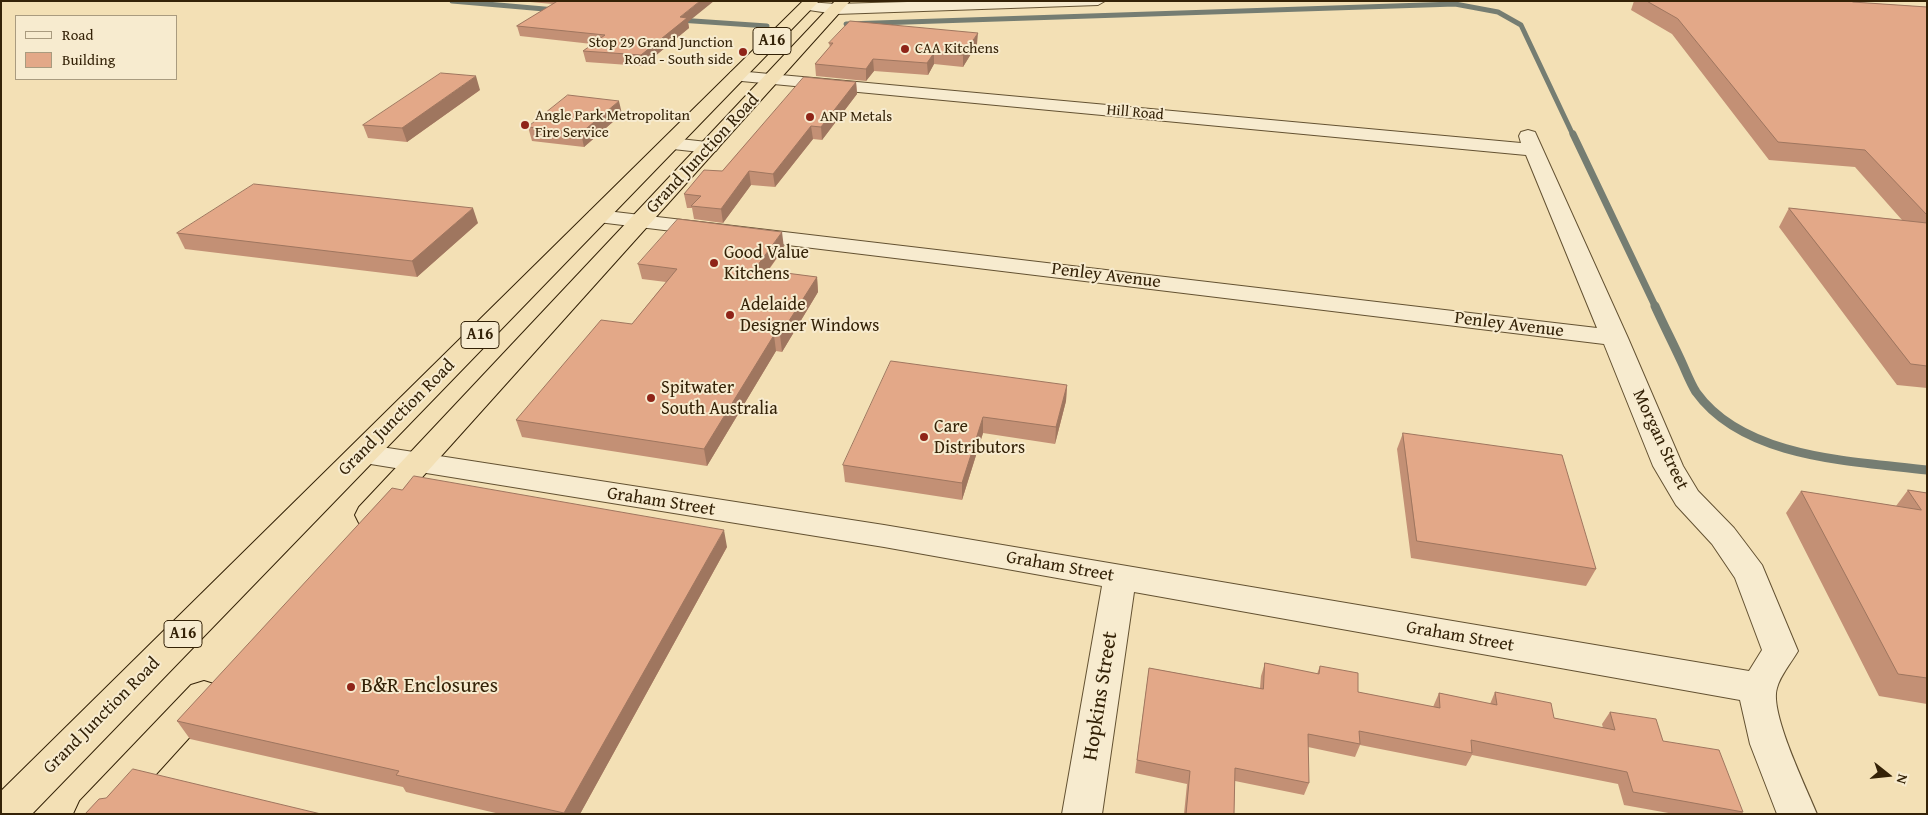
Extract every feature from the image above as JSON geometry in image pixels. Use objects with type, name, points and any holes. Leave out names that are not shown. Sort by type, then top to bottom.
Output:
[{"type":"highway","name":"Grand Junction Road","points":[[5,814],[810,4]]},
{"type":"highway","name":"Grand Junction Road","points":[[351,536],[840,5]]},
{"type":"highway","points":[[94,814],[226,671]]},
{"type":"street","points":[[810,4],[1098,1]]},
{"type":"street","name":"Hill Road","points":[[737,76],[1531,143]]},
{"type":"street","name":"Morgan Street","points":[[1531,143],[1668,466],[1687,498],[1723,536],[1750,574],[1780,651],[1758,688]]},
{"type":"street","points":[[671,144],[709,147]]},
{"type":"street","name":"Penley Avenue","points":[[598,216],[1614,338]]},
{"type":"street","name":"Graham Street","points":[[362,454],[884,536],[1758,688]]},
{"type":"street","name":"Hopkins Street","points":[[1082,814],[1120,578]]},
{"type":"street","points":[[1758,688],[1759,708],[1769,744],[1797,814]]},
{"type":"building","points":[[558,1],[700,1],[680,17],[687,18],[641,55],[583,51],[605,35],[517,26]]},
{"type":"building","points":[[1647,1],[1851,1],[1927,7],[1927,215],[1865,150],[1778,142],[1678,19]]},
{"type":"building","points":[[850,21],[978,33],[963,55],[934,53],[927,63],[873,59],[866,69],[815,64],[833,43],[829,43]]},
{"type":"building","points":[[441,73],[476,76],[402,128],[363,125]]},
{"type":"building","points":[[804,77],[856,82],[821,127],[811,126],[773,174],[749,171],[721,209],[691,206],[701,196],[684,194],[704,170],[722,171]]},
{"type":"building","points":[[568,95],[619,101],[581,133],[528,127]]},
{"type":"building","points":[[254,184],[473,208],[412,261],[177,233]]},
{"type":"building","points":[[1789,208],[1927,223],[1927,366],[1911,364]]},
{"type":"building","points":[[678,219],[782,232],[755,269],[817,277],[780,335],[774,335],[704,449],[516,420],[601,320],[632,324],[677,269],[638,264]]},
{"type":"building","name":"Care Distributors","points":[[891,361],[1067,385],[1056,427],[983,417],[962,483],[843,465]]},
{"type":"building","points":[[1403,433],[1562,455],[1596,569],[1417,541]]},
{"type":"building","points":[[414,476],[724,530],[564,813],[396,775],[399,771],[177,721],[392,488],[402,490]]},
{"type":"building","points":[[1908,490],[1927,493],[1927,678],[1898,674],[1801,491],[1921,510]]},
{"type":"building","points":[[1265,663],[1319,674],[1320,666],[1358,673],[1358,692],[1440,708],[1439,693],[1497,705],[1495,692],[1551,703],[1554,718],[1615,730],[1610,712],[1656,719],[1663,741],[1719,750],[1743,812],[1633,792],[1627,772],[1471,740],[1472,753],[1359,731],[1360,744],[1308,734],[1309,783],[1235,768],[1234,814],[1186,814],[1190,771],[1137,760],[1149,668],[1263,689]]},
{"type":"building","points":[[133,769],[321,814],[85,814],[99,799],[106,798]]},
{"type":"waterway","points":[[452,1],[556,10]]},
{"type":"waterway","points":[[846,24],[1455,4],[1498,12],[1521,25],[1573,135]]},
{"type":"waterway","points":[[679,20],[767,26]]},
{"type":"waterway","points":[[1573,134],[1656,308]]},
{"type":"waterway","points":[[1655,306],[1696,392],[1717,414],[1742,431],[1771,444],[1802,453],[1834,459],[1927,470]]},
{"type":"place","name":"CAA Kitchens","points":[[905,49]]},
{"type":"place","name":"Stop 29 Grand Junction Road - South side","points":[[743,52]]},
{"type":"place","name":"ANP Metals","points":[[810,117]]},
{"type":"place","name":"Angle Park Metropolitan Fire Service","points":[[525,125]]},
{"type":"place","name":"Good Value Kitchens","points":[[714,263]]},
{"type":"place","name":"Adelaide Designer Windows","points":[[730,315]]},
{"type":"place","name":"Spitwater South Australia","points":[[651,398]]},
{"type":"place","name":"Care Distributors","points":[[924,437]]},
{"type":"place","name":"B&R Enclosures","points":[[351,687]]}]
